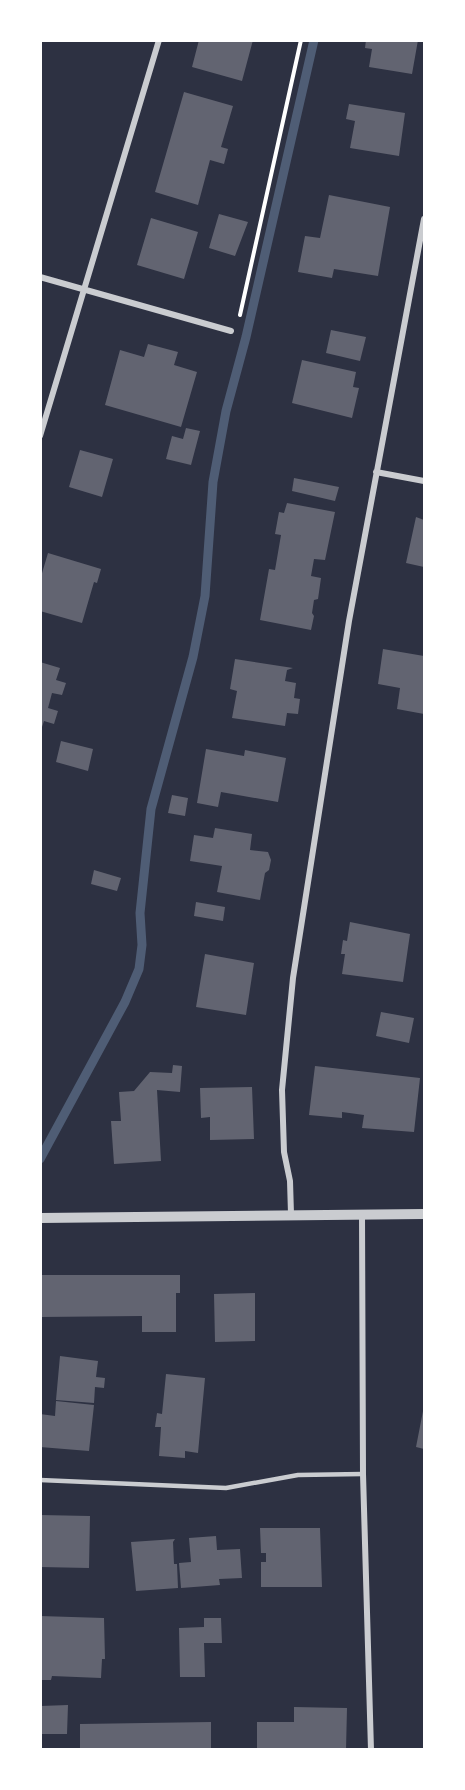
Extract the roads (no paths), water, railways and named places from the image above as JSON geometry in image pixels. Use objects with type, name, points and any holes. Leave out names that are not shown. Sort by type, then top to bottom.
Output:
[{"type":"street","points":[[40,436],[159,40]]},
{"type":"street","points":[[291,1214],[290,1181],[284,1152],[282,1090],[293,978],[349,621],[424,219]]},
{"type":"street","points":[[40,277],[231,331]]},
{"type":"street","points":[[376,472],[424,481]]},
{"type":"street","points":[[362,1213],[363,1474],[370,1749]]},
{"type":"street","points":[[41,1218],[424,1214]]},
{"type":"lane","points":[[40,1480],[226,1488],[298,1475],[363,1474]]},
{"type":"waterway","points":[[40,1159],[125,1002],[139,969],[142,945],[140,913],[151,809],[193,657],[205,596],[213,482],[226,411],[246,337],[314,40]]}]
